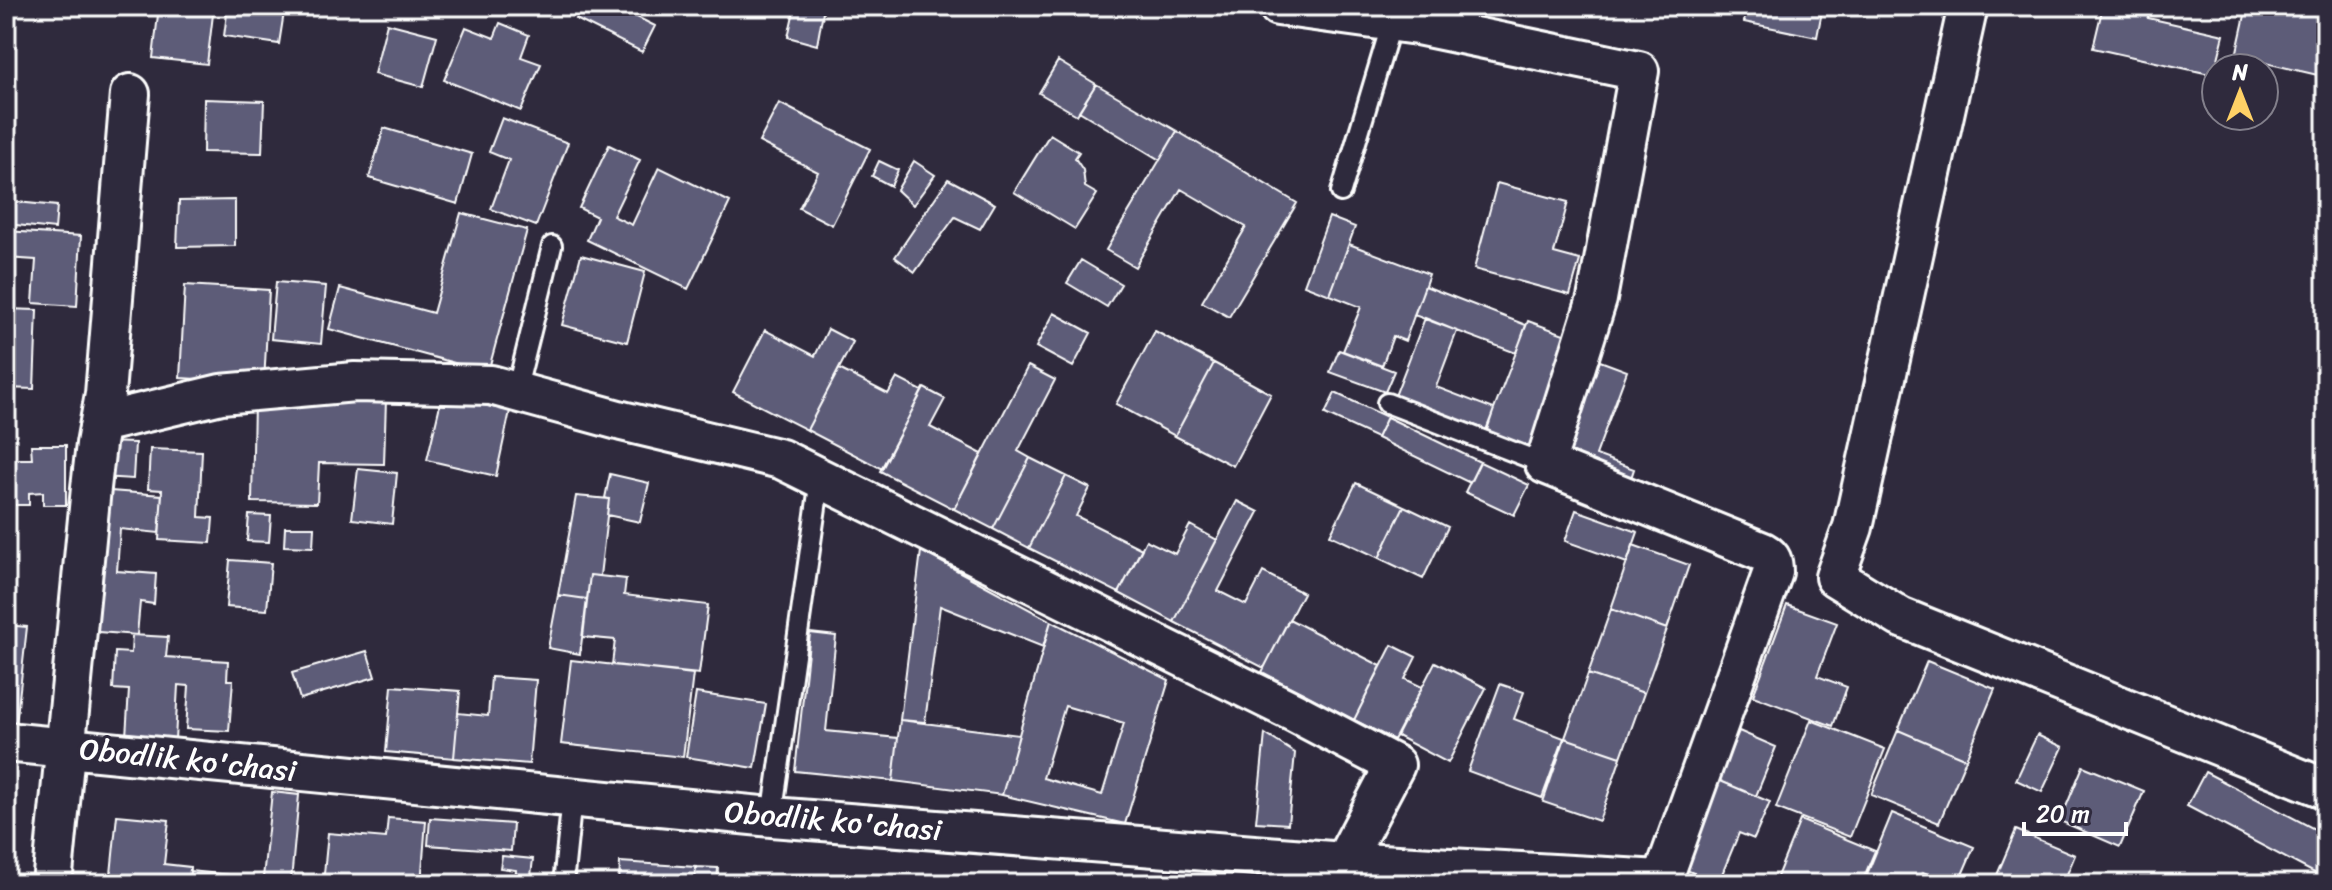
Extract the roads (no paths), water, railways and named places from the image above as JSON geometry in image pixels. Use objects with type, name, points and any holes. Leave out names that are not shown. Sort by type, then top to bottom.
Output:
[{"type":"street","points":[[1278,6],[1392,22],[1436,17],[1639,71],[1597,299],[1545,464],[1763,552],[1770,556],[1773,564],[1773,572],[1665,883]]},
{"type":"street","points":[[1968,6],[1853,527],[1835,577],[1900,617],[2326,789]]},
{"type":"street","points":[[52,884],[94,460],[105,394],[130,94]]},
{"type":"street","points":[[100,423],[221,394],[355,382],[491,385],[622,421],[781,459],[1395,765],[1344,862]]},
{"type":"street","name":"Obodlik ko'chasi","points":[[6,742],[772,817],[1344,862],[1665,883]]},
{"type":"lane","points":[[1341,192],[1392,22]]},
{"type":"lane","points":[[516,392],[552,246]]},
{"type":"lane","points":[[1387,403],[1545,464]]},
{"type":"lane","points":[[772,817],[820,479]]},
{"type":"lane","points":[[563,884],[572,798]]}]
